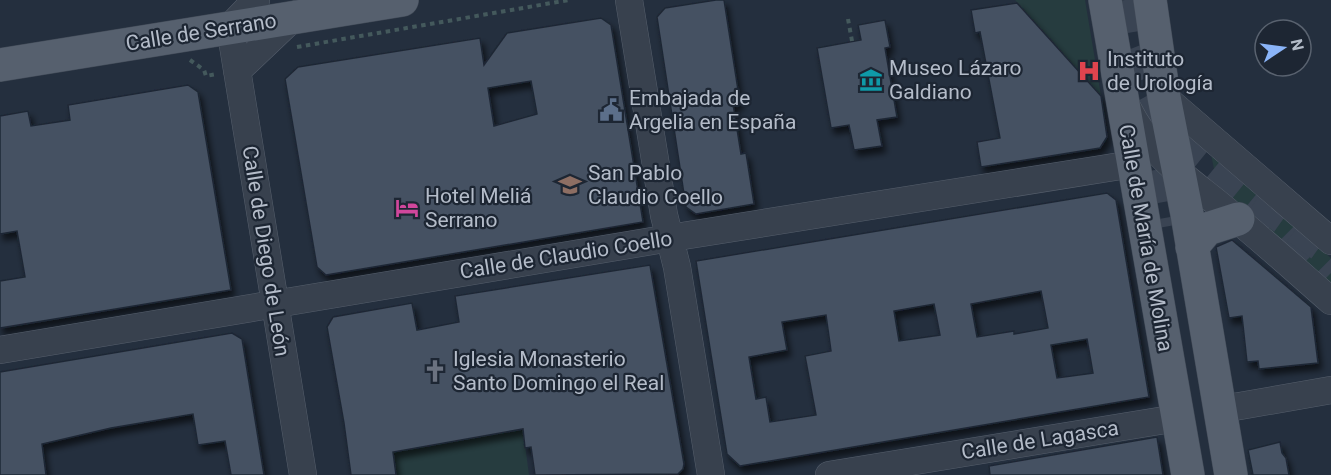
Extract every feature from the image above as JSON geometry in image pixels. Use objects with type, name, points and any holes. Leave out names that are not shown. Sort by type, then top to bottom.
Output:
[{"type":"main road","name":"Calle de Serrano","points":[[0,65],[230,27],[302,8],[402,0]]},
{"type":"main road","name":"Calle de María de Molina","points":[[1105,0],[1188,475]]},
{"type":"main road","points":[[1136,0],[1151,72],[1164,97]]},
{"type":"main road","name":"Calle de María de Molina","points":[[1150,0],[1164,97],[1231,475]]},
{"type":"main road","points":[[1192,247],[1207,229],[1238,219]]},
{"type":"main road","name":"Calle de María de Molina","points":[[1164,227],[1207,475]]},
{"type":"street","points":[[230,27],[256,0]]},
{"type":"street","points":[[629,0],[664,215],[677,267],[711,475]]},
{"type":"street","points":[[237,71],[302,8]]},
{"type":"street","name":"Calle de Diego de León","points":[[230,27],[303,475]]},
{"type":"street","points":[[1120,92],[1144,136],[1158,154],[1179,174],[1238,219],[1331,301]]},
{"type":"street","points":[[1164,97],[1331,241]]},
{"type":"street","name":"Calle de Claudio Coello","points":[[0,350],[670,238],[1133,164]]},
{"type":"street","points":[[1219,403],[1234,406],[1331,390]]},
{"type":"street","name":"Calle de Lagasca","points":[[829,475],[1165,420],[1176,409]]},
{"type":"path","points":[[290,48],[569,0]]},
{"type":"path","points":[[848,19],[852,41]]},
{"type":"green space","points":[[1015,0],[1085,0],[1101,96]]},
{"type":"green space","points":[[1211,154],[1331,258],[1331,287],[1218,189]]},
{"type":"green space","points":[[523,429],[529,475],[396,475],[393,452]]},
{"type":"building","points":[[724,0],[740,103],[733,104],[741,154],[746,153],[754,204],[696,214],[686,207],[657,17],[665,8]]},
{"type":"building","points":[[1017,3],[1101,96],[1107,137],[1100,148],[981,167],[977,142],[1000,138],[980,32],[975,33],[971,10]]},
{"type":"building","points":[[601,18],[611,25],[643,222],[326,275],[317,267],[285,79],[298,67],[480,38],[484,65],[507,33]],"holes":[[[531,81],[537,114],[494,126],[488,88]]]},
{"type":"building","points":[[885,20],[890,47],[885,48],[897,117],[877,120],[882,146],[854,150],[849,125],[831,128],[817,48],[861,40],[858,25]]},
{"type":"building","points":[[188,85],[198,92],[231,290],[0,328],[0,281],[25,277],[17,231],[0,234],[0,116],[28,111],[31,126],[70,120],[68,105]]},
{"type":"building","points":[[1107,193],[1116,200],[1149,397],[740,466],[727,454],[696,261]],"holes":[[[1041,291],[1048,328],[977,337],[971,304]],[[934,304],[940,335],[899,341],[894,311]],[[826,315],[831,351],[805,356],[816,415],[770,422],[766,397],[756,399],[749,357],[787,350],[782,322]],[[1087,339],[1093,373],[1057,378],[1051,345]]]},
{"type":"building","points":[[1232,240],[1311,307],[1318,363],[1259,369],[1258,361],[1247,362],[1242,316],[1229,318],[1216,247]]},
{"type":"building","points":[[650,265],[684,464],[678,474],[535,475],[531,447],[525,448],[523,429],[393,452],[396,475],[351,475],[327,327],[333,317],[412,303],[417,330],[459,322],[455,296]]},
{"type":"building","points":[[232,333],[242,339],[264,475],[231,475],[225,441],[198,445],[193,414],[111,428],[42,444],[46,475],[0,475],[0,372]]},
{"type":"building","points":[[1157,437],[1163,475],[990,475],[989,466]]},
{"type":"building","points":[[1280,442],[1289,475],[1253,475],[1248,450]]},
{"type":"tunnel","points":[[1125,0],[1137,68]]},
{"type":"tunnel","points":[[1133,48],[1147,84],[1161,109],[1186,141],[1257,199],[1331,273]]},
{"type":"tunnel","points":[[1145,122],[1164,227]]},
{"type":"tunnel","points":[[1257,199],[1321,245]]},
{"type":"place","name":"Instituto de Urología","points":[[1089,71]]},
{"type":"place","name":"Museo Lázaro Galdiano","points":[[871,80]]},
{"type":"place","name":"Embajada de Argelia en España","points":[[611,110]]},
{"type":"place","name":"San Pablo Claudio Coello","points":[[570,185]]},
{"type":"place","name":"Hotel Meliá Serrano","points":[[407,208]]},
{"type":"place","name":"Iglesia Monasterio Santo Domingo el Real","points":[[435,371]]}]
